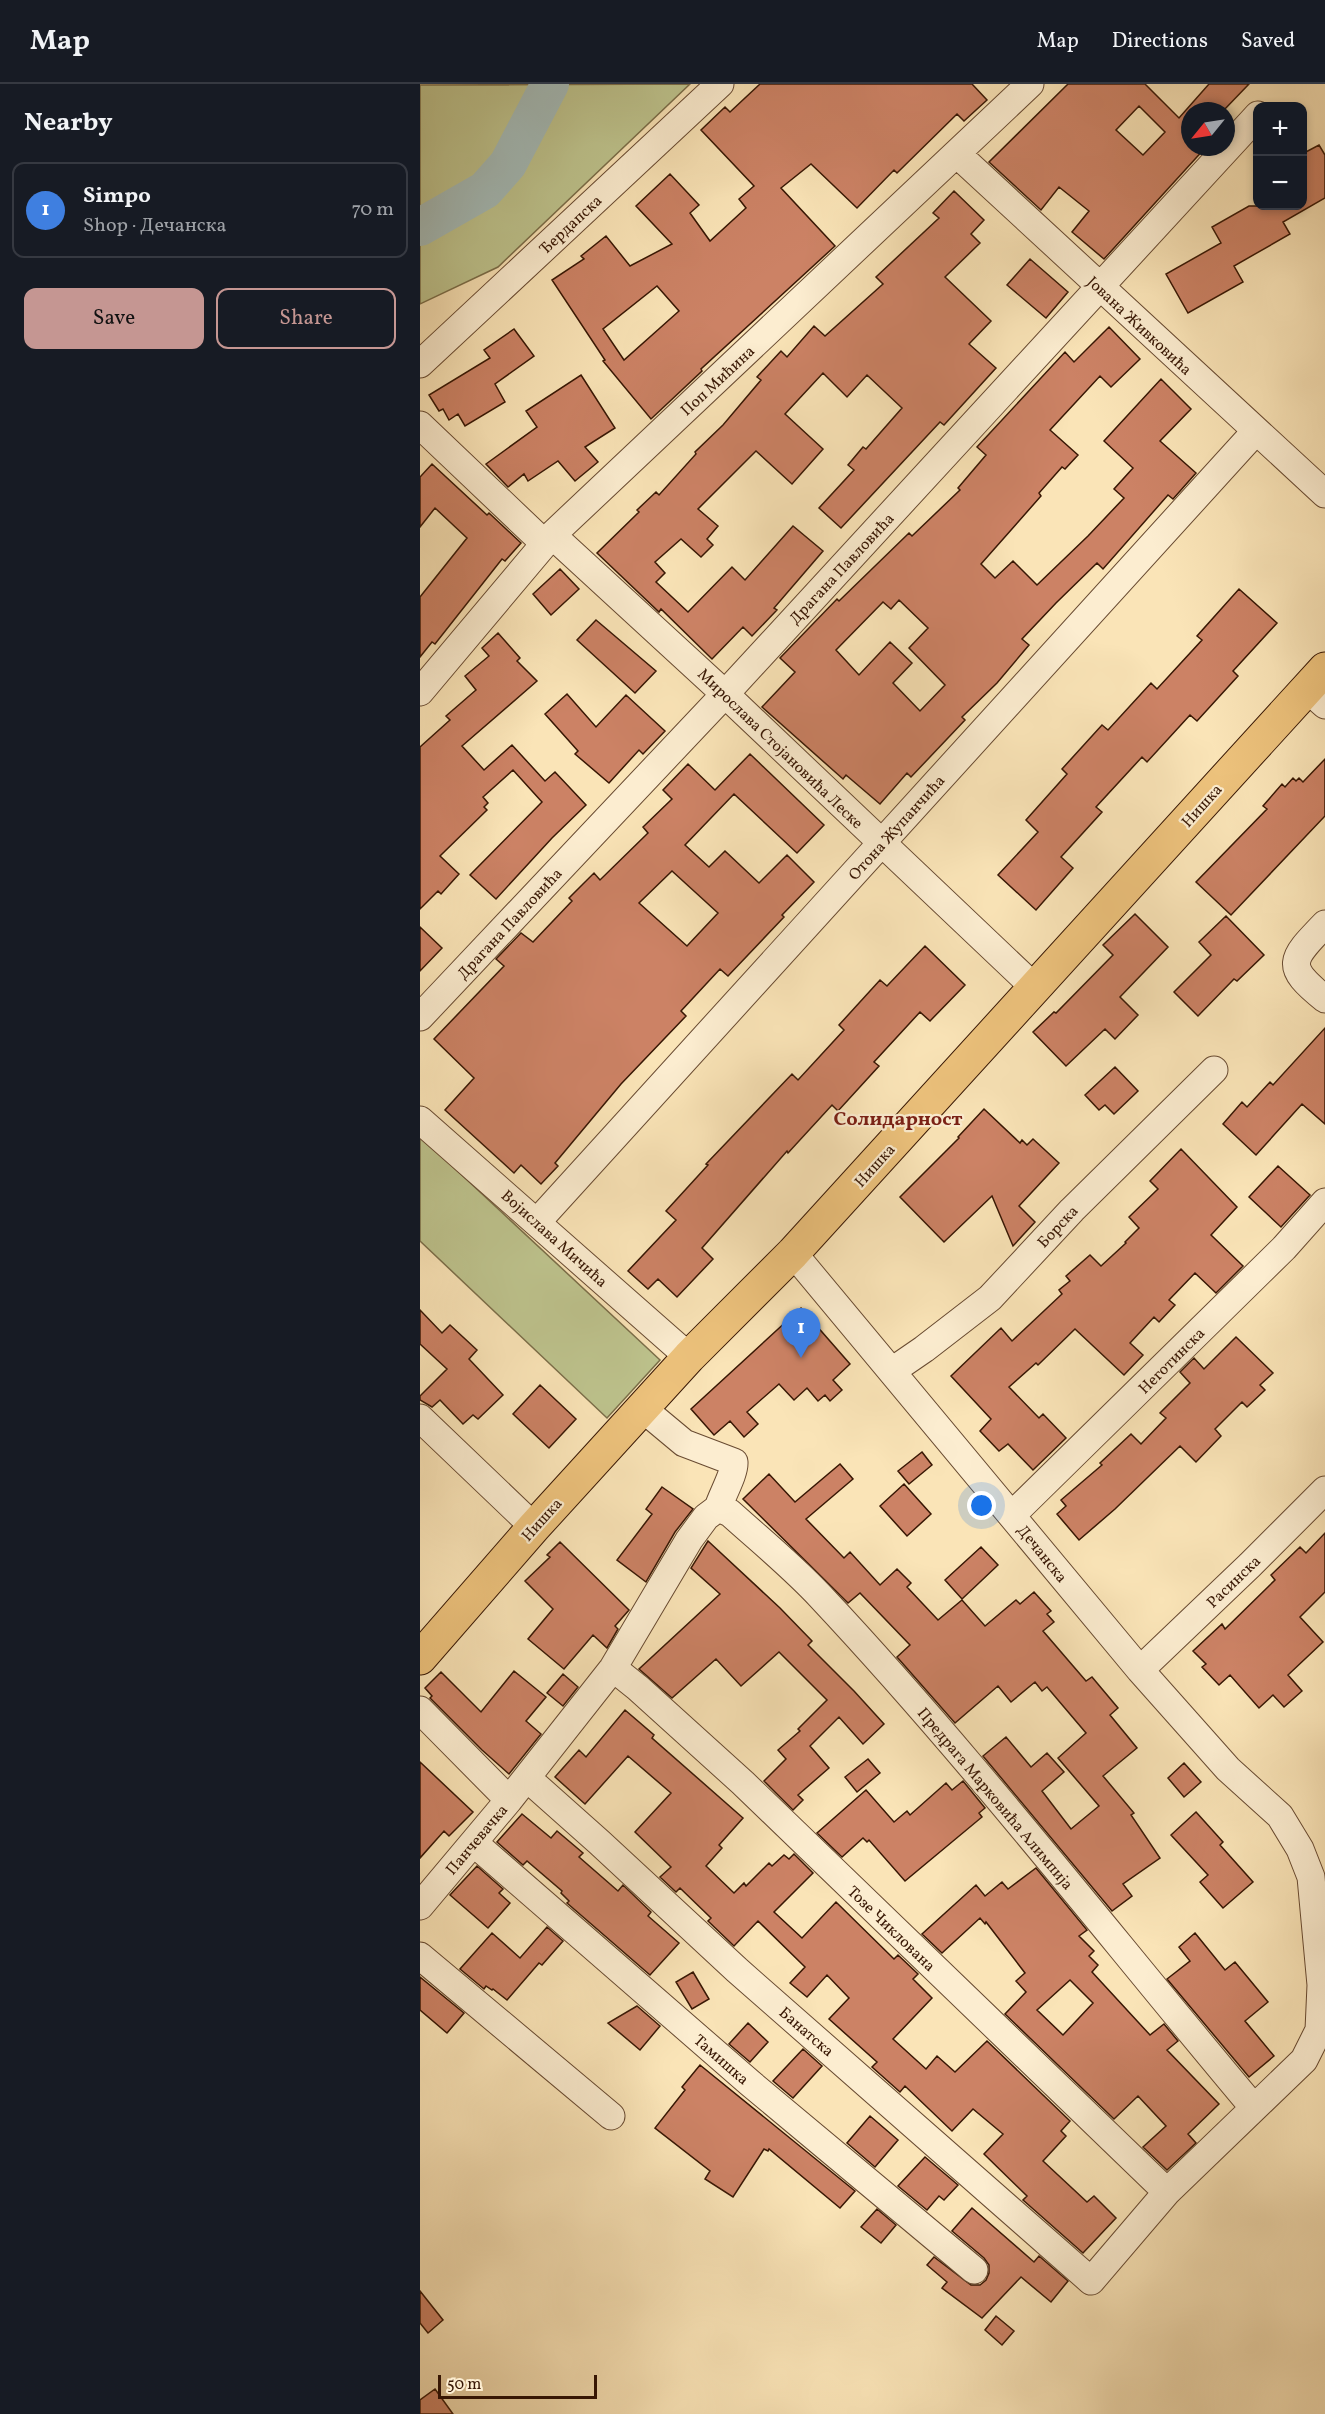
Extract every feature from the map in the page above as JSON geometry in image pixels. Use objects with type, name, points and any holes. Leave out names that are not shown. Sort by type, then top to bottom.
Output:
[{"type":"main road","name":"Нишка","points":[[420,1658],[534,1527],[688,1357],[793,1253],[1035,988],[1319,688]]},
{"type":"street","name":"Ђердапска","points":[[420,364],[720,84]]},
{"type":"street","name":"Поп Мићина","points":[[420,692],[548,539],[1030,84]]},
{"type":"street","name":"Драгана Павловића","points":[[420,1017],[725,694],[1253,120]]},
{"type":"street","name":"Јована Живковића","points":[[957,154],[1255,432],[1325,494]]},
{"type":"street","name":"Мирослава Стојановића Леске","points":[[420,425],[725,694],[1035,988]]},
{"type":"street","name":"Отона Жупанчића","points":[[537,1222],[1255,432]]},
{"type":"street","points":[[1325,924],[1301,950],[1295,963],[1296,970],[1304,982],[1325,999]]},
{"type":"street","name":"Борска","points":[[892,1371],[990,1298],[1072,1210],[1214,1070]]},
{"type":"street","name":"Војислава Мичића","points":[[420,1120],[688,1357]]},
{"type":"street","name":"Неготинска","points":[[1012,1515],[1284,1248],[1325,1202]]},
{"type":"street","name":"Дечанска","points":[[793,1253],[1140,1670],[1228,1769],[1280,1816],[1300,1849],[1311,1878],[1321,1985],[1320,2030],[1304,2060],[1167,2192],[1091,2281]]},
{"type":"street","points":[[420,1710],[509,1800],[613,1668],[689,1540],[706,1517],[718,1508],[722,1492],[735,1470],[734,1462],[684,1443],[642,1408]]},
{"type":"street","points":[[420,1418],[534,1527]]},
{"type":"street","name":"Расинска","points":[[1140,1670],[1325,1490]]},
{"type":"street","name":"Предрага Марковића Алимпија","points":[[718,1508],[730,1512],[818,1594],[916,1703],[1254,2108]]},
{"type":"street","name":"Тозе Чиклована","points":[[613,1668],[743,1784],[1167,2192]]},
{"type":"street","name":"Банатска","points":[[527,1778],[737,1970],[1091,2281]]},
{"type":"street","name":"Панчевачка","points":[[420,1906],[509,1800]]},
{"type":"street","name":"Тамишка","points":[[474,1843],[750,2083],[974,2270]]},
{"type":"street","points":[[420,1956],[611,2116]]},
{"type":"green space","points":[[690,84],[498,267],[420,304],[420,85]]},
{"type":"green space","points":[[420,1136],[660,1360],[607,1418],[420,1241]]},
{"type":"building","points":[[760,84],[972,84],[987,100],[964,121],[957,114],[897,173],[894,170],[857,208],[811,164],[781,188],[835,246],[701,369],[702,371],[651,419],[603,361],[605,360],[552,280],[584,259],[581,256],[606,236],[630,266],[672,244],[636,206],[670,174],[699,205],[690,213],[710,241],[746,208],[739,199],[754,186],[701,130],[725,107],[730,112]],"holes":[[[657,286],[679,311],[624,360],[603,329]]]},
{"type":"building","points":[[1068,84],[1145,84],[1179,118],[1181,116],[1181,156],[1198,156],[1104,259],[1072,232],[1089,211],[1059,187],[1041,210],[989,162]],"holes":[[[1139,106],[1165,132],[1143,155],[1116,130]]]},
{"type":"building","points":[[1209,84],[1249,84],[1232,102],[1193,102]]},
{"type":"building","points":[[1319,145],[1325,155],[1325,198],[1307,208],[1307,156],[1307,151]]},
{"type":"building","points":[[954,191],[984,220],[971,234],[980,243],[945,277],[991,321],[969,344],[996,368],[944,425],[940,422],[841,528],[819,508],[854,470],[848,465],[863,447],[866,449],[902,408],[867,375],[847,397],[823,373],[785,414],[823,449],[792,484],[756,451],[698,509],[718,526],[707,539],[713,545],[701,557],[681,539],[655,562],[665,573],[656,582],[688,612],[732,567],[745,580],[793,526],[823,551],[774,608],[777,610],[752,636],[743,627],[712,659],[661,609],[659,612],[597,553],[656,492],[659,495],[696,454],[695,452],[723,425],[761,380],[757,377],[781,351],[787,357],[814,326],[825,336],[883,284],[876,277],[939,218],[933,213]]},
{"type":"building","points":[[1249,206],[1253,206],[1253,210],[1304,210],[1283,222],[1290,234],[1234,266],[1243,282],[1188,313],[1166,274],[1221,243],[1212,227]]},
{"type":"building","points":[[1030,259],[1068,292],[1046,318],[1007,285]]},
{"type":"building","points":[[1109,327],[1140,359],[1111,387],[1100,376],[1050,430],[1078,455],[1065,469],[1062,467],[1039,493],[1041,496],[981,564],[995,578],[1013,561],[1037,585],[1124,498],[1114,489],[1133,468],[1104,441],[1161,379],[1191,409],[1160,441],[1196,473],[1173,499],[1168,495],[1103,569],[1097,563],[1056,603],[1022,639],[1029,645],[997,683],[962,717],[965,720],[911,777],[907,773],[880,804],[846,775],[843,779],[762,707],[795,672],[780,658],[837,599],[839,601],[909,533],[912,536],[960,490],[958,488],[986,455],[977,447],[1065,352],[1074,362]],"holes":[[[899,600],[928,628],[909,648],[945,685],[920,711],[893,683],[912,663],[890,642],[859,675],[836,650],[883,602],[891,609]]]},
{"type":"building","points":[[514,329],[534,356],[495,384],[505,402],[465,426],[458,414],[449,420],[443,409],[439,411],[429,395],[490,358],[484,350]]},
{"type":"building","points":[[581,375],[615,428],[585,447],[598,462],[575,481],[558,461],[528,481],[524,474],[508,487],[486,464],[537,427],[526,411]]},
{"type":"building","points":[[432,464],[521,543],[505,561],[502,559],[435,644],[432,642],[420,657],[420,597],[467,538],[435,508],[420,527],[420,477]]},
{"type":"building","points":[[560,569],[579,589],[551,615],[533,594]]},
{"type":"building","points":[[1239,589],[1277,623],[1233,671],[1238,676],[1197,721],[1190,715],[1147,762],[1142,757],[1096,807],[1102,812],[1061,857],[1073,868],[1036,910],[998,875],[1038,832],[1026,820],[1067,774],[1062,769],[1102,725],[1108,730],[1151,683],[1157,689],[1202,640],[1197,636]]},
{"type":"building","points":[[596,620],[656,671],[635,693],[577,640]]},
{"type":"building","points":[[498,633],[520,658],[517,661],[537,681],[462,746],[484,770],[512,745],[545,781],[555,772],[586,805],[496,899],[470,875],[542,802],[513,770],[483,797],[488,803],[484,807],[487,810],[440,856],[459,874],[441,894],[438,891],[420,909],[420,747],[450,720],[446,716],[476,690],[465,676],[489,656],[482,648]]},
{"type":"building","points":[[567,694],[596,727],[626,695],[665,731],[643,754],[639,750],[609,783],[575,754],[578,751],[545,714]]},
{"type":"building","points":[[750,754],[824,825],[797,853],[734,794],[685,845],[709,867],[725,851],[759,883],[787,855],[814,882],[728,976],[720,969],[681,1011],[686,1016],[621,1084],[555,1163],[558,1166],[541,1184],[521,1165],[514,1173],[445,1110],[474,1078],[434,1039],[504,966],[496,959],[521,933],[533,942],[572,901],[569,898],[594,873],[600,880],[648,833],[643,827],[672,799],[663,790],[688,764],[715,790]],"holes":[[[672,871],[718,913],[687,946],[639,903]]]},
{"type":"building","points":[[1325,759],[1325,816],[1231,915],[1196,882],[1267,809],[1263,806],[1282,784],[1285,787],[1293,778],[1296,781],[1299,778],[1303,782]]},
{"type":"building","points":[[1135,914],[1168,947],[1120,997],[1138,1015],[1115,1039],[1105,1029],[1066,1066],[1033,1032],[1054,1012],[1056,1013],[1113,955],[1103,945]]},
{"type":"building","points":[[1226,916],[1264,955],[1237,981],[1234,979],[1198,1016],[1174,992],[1211,955],[1199,942]]},
{"type":"building","points":[[420,927],[442,948],[420,971]]},
{"type":"building","points":[[925,946],[965,985],[930,1021],[920,1012],[874,1062],[879,1066],[838,1111],[832,1105],[788,1153],[787,1151],[702,1248],[713,1259],[677,1297],[658,1279],[648,1289],[628,1271],[676,1220],[666,1211],[708,1165],[706,1164],[792,1074],[798,1080],[844,1030],[839,1025],[880,980],[887,986]]},
{"type":"building","points":[[1325,1028],[1325,1124],[1302,1104],[1256,1155],[1223,1124],[1242,1102],[1247,1107],[1270,1082],[1273,1085]]},
{"type":"building","points":[[1115,1067],[1138,1091],[1114,1114],[1105,1105],[1099,1110],[1085,1095]]},
{"type":"building","points":[[984,1109],[1020,1143],[1022,1140],[1027,1145],[1033,1139],[1059,1163],[1019,1206],[1035,1222],[1013,1246],[992,1196],[944,1242],[900,1197],[959,1138]]},
{"type":"building","points":[[1181,1149],[1237,1207],[1211,1235],[1243,1266],[1216,1293],[1195,1273],[1169,1300],[1175,1305],[1159,1322],[1154,1317],[1130,1343],[1143,1355],[1124,1375],[1075,1329],[1038,1365],[1036,1363],[1009,1387],[1039,1418],[1043,1414],[1066,1438],[1033,1470],[1008,1444],[999,1451],[980,1431],[991,1419],[951,1376],[1001,1328],[1012,1341],[1062,1294],[1059,1290],[1070,1281],[1066,1276],[1090,1255],[1101,1266],[1126,1243],[1139,1228],[1129,1217],[1158,1189],[1150,1181]]},
{"type":"building","points":[[1278,1166],[1310,1195],[1281,1227],[1249,1197]]},
{"type":"building","points":[[801,1308],[850,1364],[833,1380],[842,1390],[830,1401],[825,1395],[818,1401],[807,1388],[794,1400],[779,1384],[747,1412],[758,1424],[744,1437],[730,1421],[714,1435],[691,1409]]},
{"type":"building","points":[[420,1310],[442,1333],[450,1325],[477,1350],[469,1359],[503,1395],[478,1419],[473,1415],[463,1424],[440,1400],[432,1407],[420,1400],[420,1396],[447,1369],[420,1344]]},
{"type":"building","points":[[1236,1337],[1273,1373],[1260,1385],[1265,1390],[1247,1407],[1242,1402],[1215,1429],[1221,1436],[1196,1462],[1180,1446],[1115,1509],[1079,1540],[1057,1514],[1066,1506],[1061,1500],[1102,1465],[1100,1463],[1131,1434],[1141,1444],[1166,1418],[1160,1413],[1190,1383],[1180,1372],[1194,1358],[1204,1369]]},
{"type":"building","points":[[540,1385],[576,1419],[549,1448],[513,1414]]},
{"type":"building","points":[[922,1452],[932,1465],[909,1484],[898,1471]]},
{"type":"building","points":[[840,1464],[853,1479],[806,1519],[844,1558],[850,1552],[880,1585],[897,1569],[911,1583],[907,1587],[938,1620],[962,1600],[985,1626],[1016,1600],[1020,1604],[1034,1592],[1051,1611],[1047,1614],[1054,1622],[1043,1631],[1086,1681],[1092,1677],[1118,1708],[1110,1715],[1137,1748],[1103,1776],[1134,1813],[1131,1815],[1160,1858],[1123,1884],[1132,1896],[1112,1911],[983,1756],[1006,1737],[1031,1767],[1047,1753],[1064,1772],[1042,1791],[1071,1829],[1099,1806],[1058,1758],[1086,1733],[1047,1687],[1042,1691],[1035,1682],[1011,1702],[998,1686],[955,1723],[897,1657],[910,1645],[860,1593],[848,1603],[743,1499],[769,1474],[795,1502]]},
{"type":"building","points":[[904,1484],[931,1514],[907,1536],[880,1506]]},
{"type":"building","points":[[662,1487],[693,1509],[675,1532],[646,1582],[617,1560],[652,1514],[646,1509]]},
{"type":"building","points":[[1325,1533],[1325,1592],[1300,1617],[1323,1642],[1288,1675],[1302,1691],[1284,1707],[1273,1695],[1259,1708],[1230,1675],[1219,1685],[1202,1667],[1206,1664],[1193,1651],[1222,1624],[1225,1629],[1275,1580],[1271,1575],[1300,1547],[1306,1553]]},
{"type":"building","points":[[708,1541],[812,1641],[808,1645],[884,1724],[863,1744],[839,1717],[810,1746],[829,1768],[798,1795],[803,1800],[793,1810],[764,1781],[786,1759],[778,1750],[800,1731],[798,1729],[827,1700],[779,1652],[741,1686],[716,1659],[672,1698],[639,1669],[720,1594],[691,1568]]},
{"type":"building","points":[[560,1542],[629,1610],[615,1626],[618,1629],[607,1648],[593,1635],[564,1669],[528,1639],[553,1609],[525,1581],[550,1557],[547,1555]]},
{"type":"building","points":[[981,1547],[998,1565],[962,1599],[945,1580]]},
{"type":"building","points":[[514,1671],[546,1697],[526,1721],[541,1734],[509,1774],[430,1698],[432,1696],[425,1688],[441,1672],[481,1712]]},
{"type":"building","points":[[563,1674],[578,1687],[563,1706],[547,1693]]},
{"type":"building","points":[[625,1710],[654,1735],[652,1738],[743,1818],[719,1845],[722,1848],[706,1866],[734,1893],[744,1883],[746,1886],[769,1863],[772,1866],[784,1855],[789,1859],[794,1854],[813,1873],[774,1912],[802,1938],[836,1902],[894,1959],[898,1955],[918,1974],[913,1979],[932,1998],[893,2039],[926,2069],[937,2056],[955,2072],[987,2041],[1070,2121],[1061,2131],[1066,2136],[1043,2161],[1087,2202],[1094,2196],[1116,2218],[1083,2253],[1023,2200],[1027,2196],[984,2154],[1003,2134],[973,2109],[952,2131],[905,2086],[900,2092],[872,2067],[877,2062],[829,2019],[849,1998],[827,1975],[807,1997],[790,1983],[805,1967],[758,1921],[734,1946],[708,1921],[711,1918],[680,1888],[676,1892],[660,1877],[671,1867],[635,1832],[671,1793],[628,1756],[585,1804],[555,1777],[579,1750],[586,1757]]},
{"type":"building","points":[[868,1759],[880,1773],[857,1792],[845,1777]]},
{"type":"building","points":[[420,1762],[473,1812],[449,1836],[444,1831],[420,1858]]},
{"type":"building","points":[[1184,1763],[1201,1782],[1184,1797],[1168,1778]]},
{"type":"building","points":[[963,1781],[985,1808],[979,1813],[982,1817],[905,1881],[869,1840],[867,1842],[863,1838],[842,1857],[817,1833],[866,1790],[894,1822],[907,1811],[910,1815],[946,1783],[952,1790]]},
{"type":"building","points":[[1196,1812],[1223,1842],[1220,1845],[1253,1882],[1223,1908],[1200,1882],[1208,1875],[1171,1835]]},
{"type":"building","points":[[522,1814],[551,1838],[557,1831],[583,1853],[579,1857],[618,1891],[623,1885],[651,1912],[648,1916],[679,1943],[650,1975],[567,1903],[569,1901],[561,1893],[562,1891],[527,1861],[523,1865],[497,1842]]},
{"type":"building","points":[[477,1866],[503,1889],[499,1893],[510,1903],[488,1928],[450,1895]]},
{"type":"building","points":[[1036,1868],[1087,1930],[1079,1936],[1094,1951],[1089,1956],[1098,1965],[1092,1972],[1150,2035],[1164,2024],[1178,2041],[1167,2050],[1219,2104],[1188,2134],[1196,2143],[1167,2170],[1143,2147],[1166,2126],[1138,2096],[1114,2119],[1005,2014],[1026,1992],[1016,1981],[1025,1973],[986,1922],[985,1924],[980,1918],[942,1953],[922,1934],[976,1885],[985,1896],[1002,1882],[1008,1889]],"holes":[[[1070,1980],[1093,2003],[1063,2035],[1037,2010]]]},
{"type":"building","points":[[547,1927],[563,1941],[542,1965],[539,1963],[507,2000],[493,1989],[486,1986],[484,1989],[460,1969],[492,1933],[520,1958]]},
{"type":"building","points":[[1195,1933],[1225,1970],[1235,1962],[1268,2002],[1245,2021],[1274,2056],[1249,2077],[1167,1979],[1190,1961],[1179,1947]]},
{"type":"building","points":[[693,1972],[709,1999],[692,2009],[676,1982]]},
{"type":"building","points":[[420,1977],[464,2013],[447,2033],[420,2010]]},
{"type":"building","points":[[637,2006],[660,2026],[640,2050],[608,2023]]},
{"type":"building","points":[[748,2023],[768,2042],[750,2062],[729,2044]]},
{"type":"building","points":[[803,2049],[822,2066],[793,2098],[773,2081]]},
{"type":"building","points":[[700,2065],[855,2191],[840,2208],[769,2149],[768,2151],[764,2149],[733,2197],[705,2179],[710,2171],[655,2128],[685,2090],[682,2087]]},
{"type":"building","points":[[870,2116],[898,2140],[875,2167],[847,2143]]},
{"type":"building","points":[[925,2157],[958,2185],[944,2200],[939,2196],[927,2210],[898,2186]]},
{"type":"building","points":[[972,2208],[1034,2262],[1039,2256],[1068,2281],[1051,2302],[1021,2277],[982,2318],[942,2288],[947,2282],[927,2265],[934,2257],[971,2285],[980,2285],[989,2273],[989,2265],[984,2258],[952,2231]]},
{"type":"building","points":[[877,2209],[896,2225],[881,2243],[861,2227]]},
{"type":"building","points":[[420,2291],[443,2320],[428,2333],[420,2323]]},
{"type":"building","points":[[996,2316],[1014,2331],[1002,2345],[985,2330]]},
{"type":"building","points":[[435,2389],[453,2414],[420,2414],[420,2400]]},
{"type":"waterway","points":[[420,227],[485,190],[508,164],[550,84]]},
{"type":"place","name":"Simpo","points":[[801,1358]]},
{"type":"district","name":"Солидарност","points":[[898,1118]]}]
